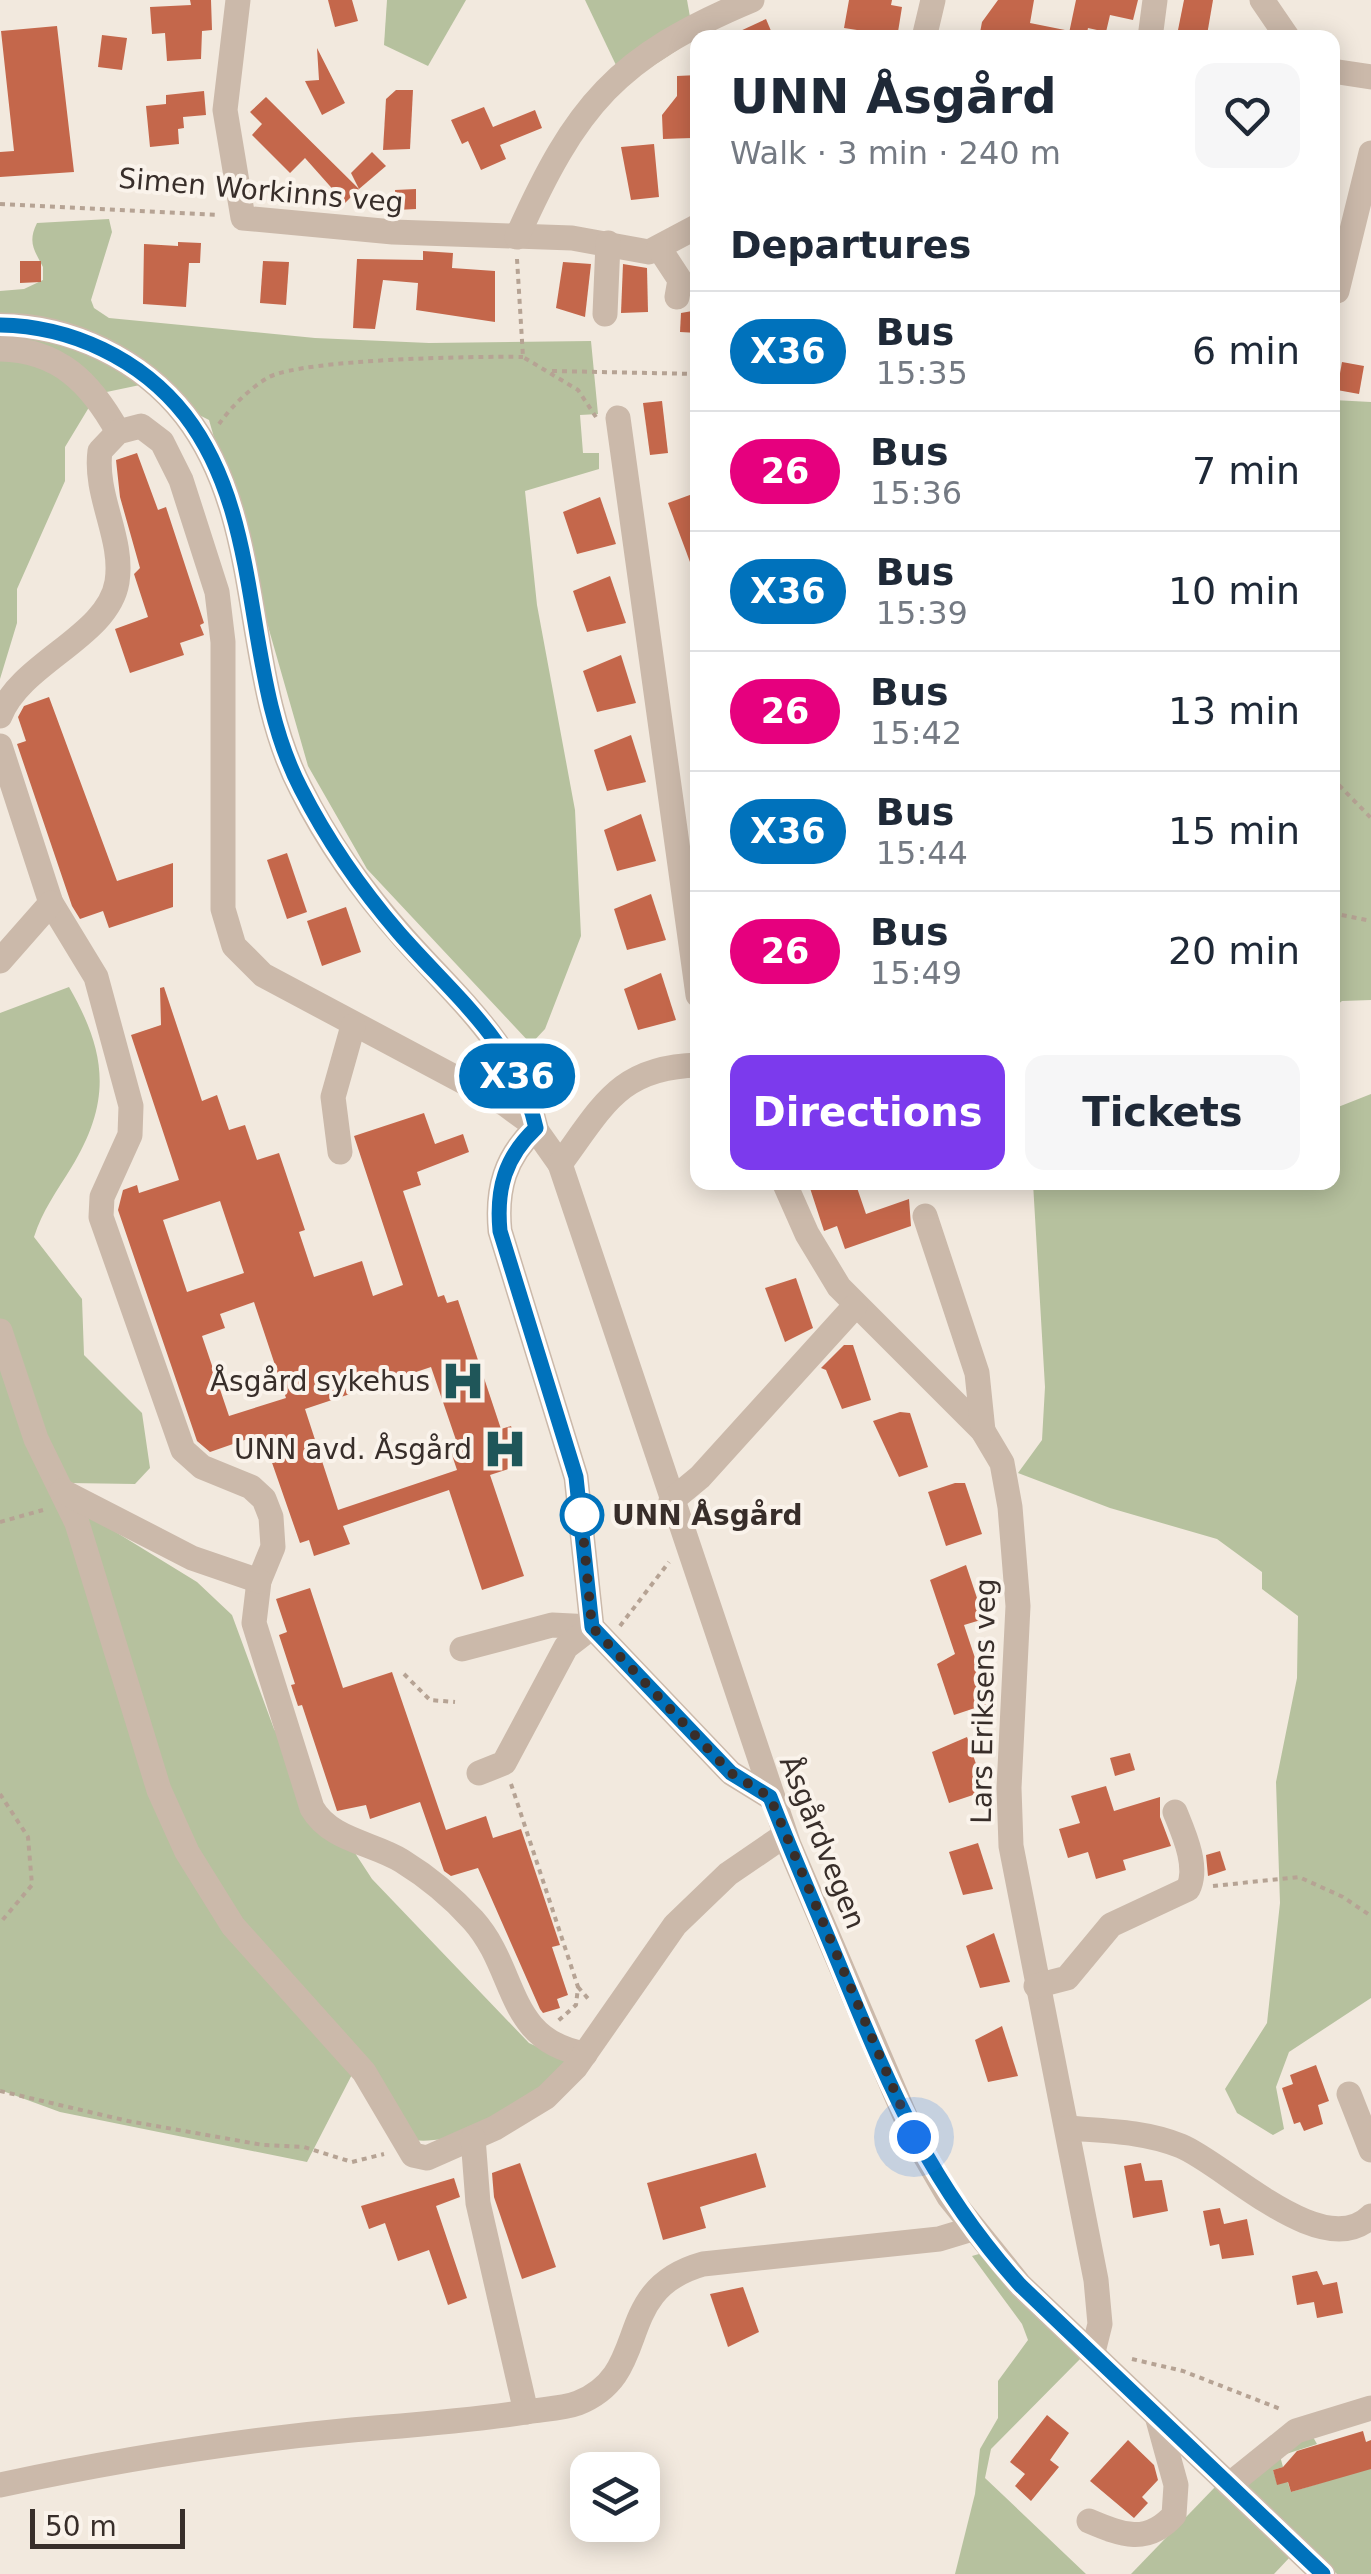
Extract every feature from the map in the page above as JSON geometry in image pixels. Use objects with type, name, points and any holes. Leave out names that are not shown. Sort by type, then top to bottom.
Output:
[{"type":"street","points":[[238,0],[225,110],[243,218]]},
{"type":"street","points":[[517,237],[553,156],[603,91],[671,38],[752,0]]},
{"type":"street","points":[[926,30],[933,0]]},
{"type":"street","points":[[1151,30],[1155,0]]},
{"type":"street","points":[[1262,0],[1283,30]]},
{"type":"street","points":[[1340,71],[1371,77]]},
{"type":"street","points":[[1340,284],[1371,153]]},
{"type":"street","name":"Simen Workinns veg","points":[[243,218],[608,243],[649,252],[659,248]]},
{"type":"street","points":[[677,297],[680,280],[659,248],[690,231]]},
{"type":"street","points":[[606,314],[608,243]]},
{"type":"street","points":[[0,325],[58,332],[134,366],[162,389],[205,445],[235,526],[266,700],[298,784],[374,902],[498,1042],[528,1095],[536,1128]]},
{"type":"street","points":[[0,350],[51,357],[96,393],[118,432]]},
{"type":"street","points":[[618,418],[690,861]]},
{"type":"street","points":[[0,716],[14,690],[90,625],[112,598],[117,556],[98,466],[104,443],[118,432],[141,426],[162,442],[195,517],[217,592],[222,642],[222,876],[226,929],[234,946],[263,975],[353,1026],[445,1069],[536,1128]]},
{"type":"street","points":[[0,746],[51,903],[96,977],[132,1106],[128,1142],[102,1197],[104,1227],[182,1450],[202,1467],[234,1477],[264,1499],[271,1517],[273,1547],[258,1581],[254,1622],[318,1818],[406,1864],[474,1922],[538,2035],[585,2054]]},
{"type":"street","points":[[0,961],[51,903]]},
{"type":"street","points":[[340,1152],[333,1097],[353,1026]]},
{"type":"street","points":[[560,1164],[608,1098],[629,1080],[666,1066],[690,1065]]},
{"type":"street","points":[[536,1128],[512,1154],[504,1172],[498,1208],[500,1231],[576,1477],[600,1635]]},
{"type":"street","name":"Åsgårdvegen","points":[[536,1128],[560,1164],[770,1797],[899,2107],[934,2175],[1020,2285],[1323,2574]]},
{"type":"street","name":"Lars Eriksens veg","points":[[788,1190],[824,1266],[855,1306],[983,1430],[1005,1476],[1014,1544],[1018,1645],[1009,1814],[1036,1986],[1100,2304],[1094,2352]]},
{"type":"street","points":[[925,1216],[978,1373],[983,1430]]},
{"type":"street","points":[[671,1502],[700,1477],[855,1306]]},
{"type":"street","points":[[0,1331],[36,1439],[66,1496],[159,1790],[193,1864],[233,1926],[364,2072],[406,2148],[427,2158],[474,2138],[546,2097],[585,2054],[675,1925],[728,1874],[785,1835]]},
{"type":"street","points":[[66,1496],[192,1558],[258,1581]]},
{"type":"street","points":[[462,1649],[565,1623],[600,1635],[731,1773],[770,1797]]},
{"type":"street","points":[[479,1772],[504,1763],[566,1647],[600,1635]]},
{"type":"street","points":[[1036,1986],[1067,1978],[1083,1965],[1112,1926],[1188,1889],[1193,1878],[1191,1864],[1175,1812]]},
{"type":"street","points":[[1349,2094],[1371,2150]]},
{"type":"street","points":[[1066,2128],[1149,2135],[1184,2147],[1280,2210],[1308,2223],[1351,2226],[1371,2216]]},
{"type":"street","points":[[474,2138],[478,2204],[526,2412]]},
{"type":"street","points":[[0,2484],[223,2444],[572,2405],[609,2382],[621,2365],[650,2293],[676,2274],[703,2264],[939,2239],[972,2228]]},
{"type":"street","points":[[1228,2485],[1296,2431],[1371,2408]]},
{"type":"street","points":[[1088,2521],[1138,2537],[1152,2535],[1174,2515],[1176,2486],[1156,2416]]},
{"type":"path","name":"Simen Workinns veg","points":[[0,204],[149,208],[243,218]]},
{"type":"path","points":[[517,237],[523,357]]},
{"type":"path","points":[[205,445],[230,408],[271,376],[327,366],[523,357],[578,390],[624,458]]},
{"type":"path","points":[[552,371],[690,374]]},
{"type":"path","points":[[1340,786],[1371,818]]},
{"type":"path","points":[[1340,915],[1371,921]]},
{"type":"path","points":[[0,1522],[66,1496]]},
{"type":"path","points":[[600,1635],[685,1542]]},
{"type":"path","points":[[404,1674],[430,1700],[454,1702]]},
{"type":"path","points":[[504,1763],[578,1987],[576,2005],[538,2035]]},
{"type":"path","points":[[0,1794],[28,1837],[32,1885],[0,1923]]},
{"type":"path","points":[[1188,1889],[1299,1877],[1343,1897],[1371,1916]]},
{"type":"path","points":[[0,2091],[128,2122],[263,2145],[304,2146],[352,2162],[406,2148]]},
{"type":"path","points":[[1094,2352],[1182,2372],[1285,2410],[1296,2431]]},
{"type":"green space","points":[[387,0],[466,0],[428,66],[384,45]]},
{"type":"green space","points":[[585,0],[687,0],[692,30],[690,42],[625,84]]},
{"type":"green space","points":[[109,219],[112,232],[91,300],[94,308],[109,318],[315,338],[429,343],[591,341],[598,414],[580,415],[583,453],[599,453],[599,469],[525,491],[537,605],[575,810],[581,936],[545,1029],[531,1044],[367,869],[308,766],[209,420],[140,385],[97,394],[65,447],[65,481],[17,589],[17,623],[0,679],[0,291],[24,289],[43,280],[43,267],[32,241],[37,223]]},
{"type":"green space","points":[[1340,400],[1371,402],[1371,1000],[1342,1001]]},
{"type":"green space","points":[[69,987],[82,1011],[97,1056],[98,1099],[84,1144],[34,1237],[82,1299],[84,1355],[142,1413],[150,1468],[135,1484],[69,1483],[114,1531],[197,1582],[232,1615],[274,1729],[372,1879],[529,2043],[570,2062],[520,2104],[455,2136],[413,2140],[359,2061],[307,2162],[60,2112],[0,2090],[0,1013]]},
{"type":"green space","points":[[1371,1094],[1371,1998],[1289,2052],[1276,2087],[1284,2129],[1273,2135],[1237,2113],[1225,2089],[1267,2023],[1280,1903],[1276,1782],[1297,1678],[1298,1616],[1262,1589],[1262,1572],[1217,1539],[1110,1508],[1018,1473],[1042,1440],[1045,1387],[1033,1190],[1340,1190],[1340,1106]]},
{"type":"green space","points":[[979,2254],[1083,2356],[991,2449],[985,2478],[1086,2574],[955,2574],[975,2494],[980,2449],[998,2418],[998,2381],[1028,2340],[1022,2324],[972,2256]]},
{"type":"green space","points":[[1309,2430],[1317,2444],[1280,2456],[1283,2467],[1273,2470],[1277,2483],[1287,2480],[1291,2492],[1327,2481],[1327,2476],[1335,2474],[1337,2478],[1371,2468],[1371,2574],[1337,2574],[1243,2485],[1272,2451]]},
{"type":"green space","points":[[1217,2485],[1291,2556],[1274,2574],[1131,2574]]},
{"type":"building","points":[[190,0],[211,0],[212,30],[202,31],[201,59],[167,61],[165,33],[152,34],[150,7],[191,5]]},
{"type":"building","points":[[328,0],[352,0],[358,21],[335,27]]},
{"type":"building","points":[[849,0],[892,0],[891,5],[902,7],[898,30],[844,28]]},
{"type":"building","points":[[998,0],[1034,0],[1030,23],[1065,30],[980,30]]},
{"type":"building","points":[[1076,0],[1138,0],[1133,20],[1110,15],[1106,30],[1070,30]]},
{"type":"building","points":[[1184,0],[1213,0],[1208,30],[1178,30]]},
{"type":"building","points":[[766,19],[771,30],[742,30]]},
{"type":"building","points":[[57,26],[74,172],[0,177],[0,152],[14,151],[1,31]]},
{"type":"building","points":[[102,35],[127,38],[122,70],[98,67]]},
{"type":"building","points":[[317,48],[345,103],[322,115],[305,81],[319,80]]},
{"type":"building","points":[[690,75],[690,138],[663,139],[662,115],[677,96],[677,76]]},
{"type":"building","points":[[396,90],[413,90],[410,149],[383,150],[386,99]]},
{"type":"building","points":[[204,91],[206,115],[183,117],[184,128],[178,129],[179,144],[150,147],[146,106],[166,104],[166,95]]},
{"type":"building","points":[[266,97],[359,189],[345,203],[305,158],[290,173],[252,135],[262,124],[250,112]]},
{"type":"building","points":[[484,107],[493,127],[535,110],[542,128],[500,145],[506,159],[481,170],[468,141],[462,144],[451,120]]},
{"type":"building","points":[[654,144],[659,197],[631,200],[621,147]]},
{"type":"building","points":[[372,152],[386,166],[359,189],[351,173]]},
{"type":"building","points":[[416,189],[416,209],[396,210],[395,190]]},
{"type":"building","points":[[178,242],[201,243],[200,263],[189,263],[186,307],[143,304],[144,244],[178,246]]},
{"type":"building","points":[[423,251],[453,253],[452,268],[495,271],[495,322],[416,310],[418,283],[383,280],[375,329],[353,328],[357,259],[423,260]]},
{"type":"building","points":[[20,261],[41,261],[41,282],[20,283]]},
{"type":"building","points":[[263,261],[289,262],[286,305],[260,303]]},
{"type":"building","points":[[563,262],[591,264],[585,317],[556,308]]},
{"type":"building","points":[[623,264],[647,268],[648,312],[621,313]]},
{"type":"building","points":[[690,311],[690,333],[680,332],[681,313]]},
{"type":"building","points":[[1342,362],[1364,366],[1359,394],[1340,391]]},
{"type":"building","points":[[662,401],[668,453],[650,455],[643,403]]},
{"type":"building","points":[[137,453],[158,510],[166,507],[204,623],[200,625],[204,635],[180,643],[184,655],[130,673],[115,629],[148,617],[134,574],[140,568],[120,497],[116,460]]},
{"type":"building","points":[[690,495],[690,562],[668,503]]},
{"type":"building","points":[[600,497],[616,544],[577,554],[563,512]]},
{"type":"building","points":[[610,576],[626,623],[587,632],[573,591]]},
{"type":"building","points":[[621,655],[636,703],[597,712],[583,671]]},
{"type":"building","points":[[49,697],[117,881],[173,863],[173,907],[109,928],[103,911],[80,919],[72,906],[17,744],[26,741],[18,717],[24,706]]},
{"type":"building","points":[[631,735],[646,782],[607,791],[594,750]]},
{"type":"building","points":[[641,814],[656,861],[617,871],[604,830]]},
{"type":"building","points":[[287,853],[307,912],[287,919],[267,860]]},
{"type":"building","points":[[651,894],[666,940],[627,950],[614,909]]},
{"type":"building","points":[[346,907],[361,952],[322,966],[307,921]]},
{"type":"building","points":[[661,973],[676,1020],[638,1030],[624,989]]},
{"type":"building","points":[[164,987],[202,1101],[217,1095],[229,1130],[245,1125],[257,1160],[279,1153],[305,1230],[299,1232],[314,1277],[362,1261],[373,1296],[403,1285],[354,1136],[424,1113],[435,1144],[463,1134],[469,1152],[417,1172],[421,1185],[403,1191],[438,1297],[444,1295],[447,1303],[458,1300],[501,1429],[511,1426],[524,1464],[490,1475],[524,1576],[482,1590],[449,1490],[343,1526],[350,1544],[314,1556],[309,1540],[300,1543],[262,1434],[210,1452],[197,1441],[118,1210],[123,1190],[137,1185],[139,1193],[179,1180],[131,1035],[161,1025],[160,988]],"holes":[[[220,1201],[244,1273],[187,1292],[163,1220]],[[254,1302],[286,1398],[229,1416],[202,1336],[225,1328],[220,1314]],[[431,1367],[457,1443],[449,1446],[457,1470],[338,1510],[305,1409]]]},
{"type":"building","points":[[811,1190],[858,1190],[866,1214],[909,1199],[911,1226],[845,1249],[837,1226],[824,1231]]},
{"type":"building","points":[[796,1278],[813,1328],[785,1342],[765,1288]]},
{"type":"building","points":[[844,1345],[853,1345],[871,1400],[842,1409],[826,1370],[821,1368]]},
{"type":"building","points":[[900,1412],[910,1413],[928,1467],[899,1477],[873,1421]]},
{"type":"building","points":[[965,1483],[982,1534],[946,1546],[928,1492]]},
{"type":"building","points":[[966,1565],[984,1619],[964,1625],[990,1703],[954,1715],[937,1664],[955,1654],[930,1580]]},
{"type":"building","points":[[310,1588],[343,1688],[392,1672],[446,1830],[486,1816],[493,1838],[521,1829],[560,1945],[552,1947],[568,1995],[557,1999],[560,2008],[543,2013],[540,2009],[478,1868],[451,1876],[444,1871],[420,1802],[370,1819],[366,1805],[337,1811],[302,1705],[298,1706],[291,1685],[295,1684],[279,1635],[287,1632],[276,1599]]},
{"type":"building","points":[[967,1737],[985,1791],[949,1803],[932,1752]]},
{"type":"building","points":[[1130,1753],[1135,1770],[1115,1776],[1110,1758]]},
{"type":"building","points":[[1106,1786],[1114,1811],[1160,1797],[1160,1817],[1171,1846],[1123,1860],[1126,1870],[1096,1879],[1088,1852],[1068,1858],[1059,1829],[1080,1823],[1071,1796]]},
{"type":"building","points":[[978,1843],[993,1889],[963,1895],[949,1852]]},
{"type":"building","points":[[1220,1851],[1226,1870],[1208,1876],[1206,1855]]},
{"type":"building","points":[[994,1933],[1010,1982],[980,1988],[966,1946]]},
{"type":"building","points":[[1002,2026],[1018,2076],[988,2082],[975,2040]]},
{"type":"building","points":[[1316,2065],[1329,2101],[1318,2105],[1323,2124],[1304,2131],[1300,2122],[1294,2124],[1282,2088],[1293,2084],[1290,2075]]},
{"type":"building","points":[[756,2153],[766,2187],[700,2207],[706,2228],[663,2240],[647,2183]]},
{"type":"building","points":[[520,2163],[556,2267],[522,2279],[494,2197],[492,2173]]},
{"type":"building","points":[[1141,2163],[1145,2181],[1162,2180],[1168,2211],[1133,2218],[1124,2166]]},
{"type":"building","points":[[454,2178],[460,2197],[436,2206],[467,2298],[448,2305],[429,2250],[398,2261],[385,2223],[369,2229],[361,2206]]},
{"type":"building","points":[[1220,2208],[1224,2224],[1247,2219],[1254,2255],[1222,2259],[1219,2244],[1210,2246],[1203,2211]]},
{"type":"building","points":[[1317,2271],[1323,2285],[1337,2282],[1343,2313],[1317,2318],[1314,2302],[1297,2305],[1292,2276]]},
{"type":"building","points":[[743,2287],[759,2332],[728,2347],[710,2294]]},
{"type":"building","points":[[1047,2415],[1069,2433],[1050,2460],[1059,2467],[1031,2501],[1015,2486],[1025,2474],[1010,2462]]},
{"type":"building","points":[[1363,2431],[1366,2442],[1371,2440],[1371,2469],[1291,2492],[1288,2482],[1277,2485],[1273,2470],[1283,2467],[1297,2451]]},
{"type":"building","points":[[1128,2440],[1154,2465],[1158,2480],[1142,2497],[1148,2503],[1134,2518],[1090,2481]]},
{"type":"bus line","name":"X36","points":[[0,325],[58,332],[100,348],[134,366],[185,415],[205,445],[223,486],[235,526],[266,700],[298,784],[340,856],[374,902],[478,1014],[528,1095],[536,1128],[512,1154],[504,1172],[498,1208],[500,1231],[576,1477],[592,1627],[637,1669],[731,1773],[770,1797],[892,2091],[934,2175],[978,2238],[1020,2285],[1323,2574]]},
{"type":"place","name":"Åsgård sykehus","points":[[463,1381]]},
{"type":"place","name":"UNN avd. Åsgård","points":[[505,1449]]},
{"type":"place","name":"UNN Åsgård","points":[[582,1515]]},
{"type":"route","points":[[582,1515],[581,1511],[592,1627],[637,1669],[731,1773],[770,1797],[914,2137]]}]
